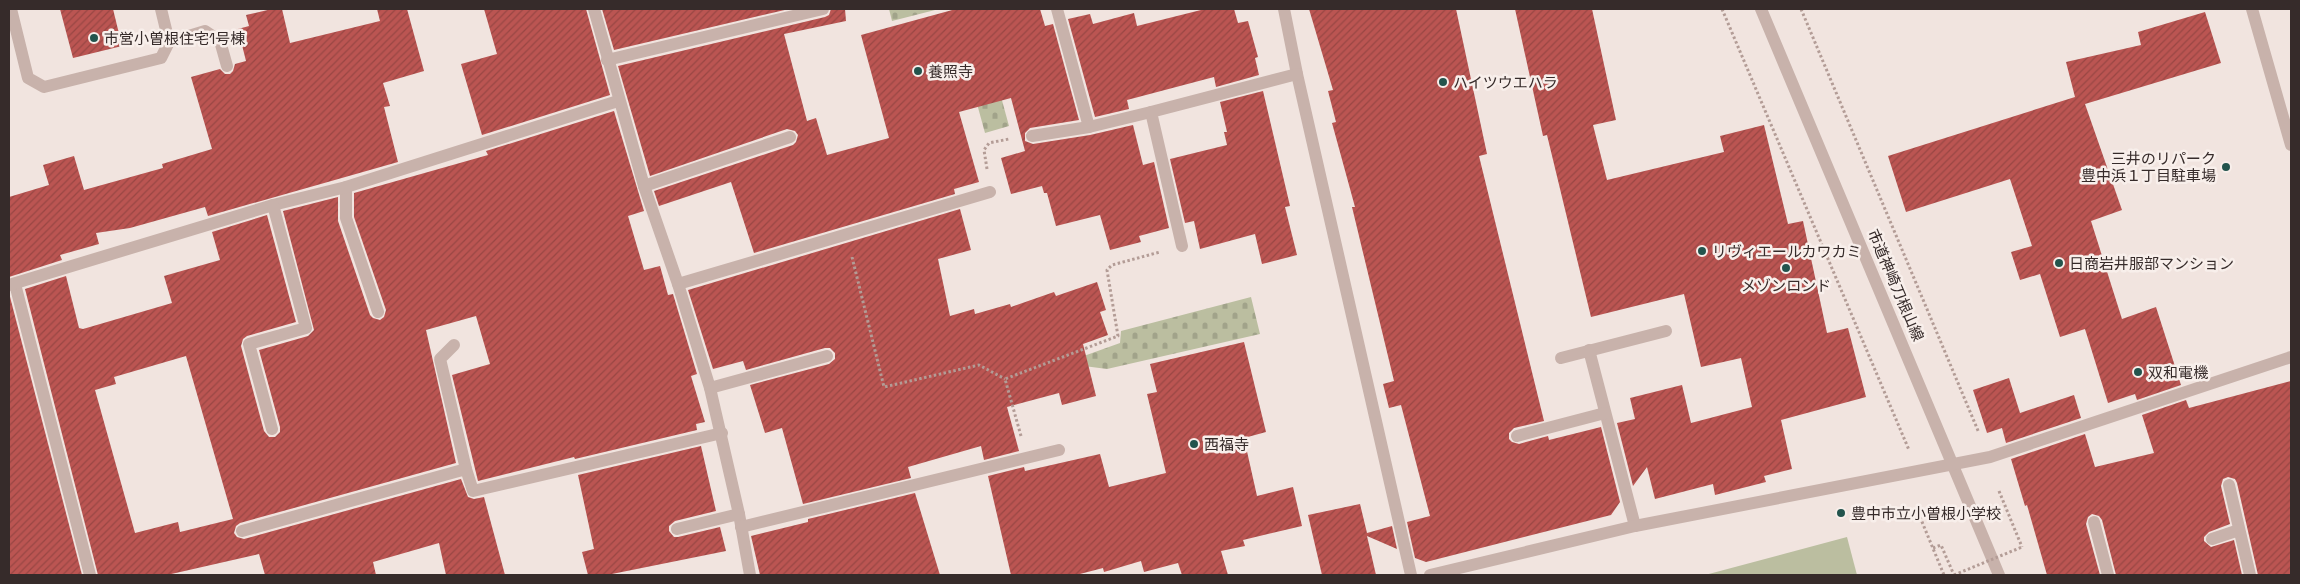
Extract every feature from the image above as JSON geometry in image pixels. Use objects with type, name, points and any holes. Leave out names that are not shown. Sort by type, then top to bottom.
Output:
[{"type":"street","points":[[10,9],[28,78],[44,87],[161,58],[169,42],[161,9]]},
{"type":"street","points":[[594,9],[618,101],[644,186],[678,284],[710,388],[722,433],[750,575]]},
{"type":"street","points":[[607,60],[823,9]]},
{"type":"street","points":[[1056,9],[1089,127]]},
{"type":"street","points":[[1284,9],[1297,74],[1411,575]]},
{"type":"street","name":"市道神崎刀根山線","points":[[1761,9],[1999,575]]},
{"type":"street","points":[[2252,9],[2291,145]]},
{"type":"street","points":[[169,42],[205,31],[220,41],[227,66]]},
{"type":"street","points":[[1032,136],[1089,127],[1297,74]]},
{"type":"street","points":[[90,575],[12,285],[273,205],[346,187],[618,101]]},
{"type":"street","points":[[1151,112],[1182,246]]},
{"type":"street","points":[[644,186],[790,137]]},
{"type":"street","points":[[346,187],[346,218],[378,312]]},
{"type":"street","points":[[678,284],[990,192]]},
{"type":"street","points":[[272,429],[249,344],[306,328],[273,205]]},
{"type":"street","points":[[1561,358],[1666,331]]},
{"type":"street","points":[[454,345],[440,359],[466,470],[473,491],[722,433]]},
{"type":"street","points":[[1589,350],[1634,526]]},
{"type":"street","points":[[710,388],[827,356]]},
{"type":"street","points":[[1430,575],[1634,526],[1990,457],[2291,357]]},
{"type":"street","points":[[1517,436],[1606,413]]},
{"type":"street","points":[[741,527],[1059,450]]},
{"type":"street","points":[[242,531],[466,470]]},
{"type":"street","points":[[2229,485],[2250,575]]},
{"type":"street","points":[[677,529],[739,514]]},
{"type":"street","points":[[2094,522],[2108,575]]},
{"type":"street","points":[[2212,539],[2239,530]]},
{"type":"path","points":[[1722,9],[1905,437],[1911,456]]},
{"type":"path","points":[[1801,9],[1979,434]]},
{"type":"path","points":[[990,192],[984,150],[990,143],[1032,136]]},
{"type":"path","points":[[845,234],[862,291],[884,387],[979,365],[1005,379],[1027,458]]},
{"type":"path","points":[[1005,379],[1118,336],[1107,270],[1112,266],[1182,246]]},
{"type":"path","points":[[1932,548],[1940,545],[1954,575],[2022,547],[1999,491]]},
{"type":"path","points":[[1920,517],[1944,575]]},
{"type":"green space","points":[[889,9],[939,9],[892,21]]},
{"type":"green space","points":[[951,9],[977,9],[1009,126],[985,133]]},
{"type":"green space","points":[[1251,297],[1260,334],[1107,369],[1084,366],[1081,357],[1120,343],[1121,331]]},
{"type":"green space","points":[[1847,537],[1857,575],[1705,575]]},
{"type":"building","name":"市営小曽根住宅1号棟","points":[[60,9],[113,9],[122,46],[73,58]]},
{"type":"building","points":[[272,9],[282,9],[290,43],[380,21],[377,9],[407,9],[424,71],[383,83],[390,106],[384,107],[398,162],[208,216],[205,207],[130,228],[96,233],[99,244],[60,255],[62,260],[9,277],[9,197],[49,185],[43,165],[74,156],[84,190],[163,168],[162,164],[212,149],[191,77],[220,69],[225,74],[230,74],[235,64],[246,61],[238,29],[249,26],[246,15]]},
{"type":"building","points":[[484,9],[586,9],[610,95],[482,135],[461,64],[497,54]]},
{"type":"building","points":[[602,9],[789,9],[614,50]]},
{"type":"building","points":[[831,9],[845,9],[846,21],[784,34],[807,121],[816,118],[827,155],[889,138],[861,35],[956,9],[1040,9],[1045,26],[1053,24],[1079,120],[1030,128],[1025,133],[1025,141],[1033,144],[1090,135],[1133,125],[1143,165],[1154,162],[1169,228],[1139,236],[1141,242],[1110,250],[1100,215],[1056,226],[1047,193],[1044,193],[1042,186],[1011,194],[1001,158],[1025,151],[1011,98],[959,112],[979,182],[954,189],[955,194],[754,253],[731,182],[659,206],[654,191],[793,145],[798,135],[795,131],[787,129],[650,176],[618,66],[825,17],[829,15]]},
{"type":"building","points":[[1205,9],[1234,9],[1238,23],[1248,21],[1258,57],[1255,58],[1259,75],[1216,87],[1214,77],[1127,100],[1129,109],[1095,117],[1068,19],[1090,14],[1093,24],[1134,13],[1137,26]]},
{"type":"building","points":[[1309,9],[1456,9],[1487,154],[1479,156],[1544,421],[1514,428],[1509,433],[1509,439],[1519,444],[1548,436],[1549,440],[1601,427],[1620,502],[1611,515],[1426,562],[1415,558],[1407,522],[1430,516],[1401,405],[1389,408],[1383,384],[1394,381],[1352,207],[1355,207],[1332,123],[1336,122],[1328,91],[1333,90]]},
{"type":"building","points":[[1515,9],[1592,9],[1616,120],[1593,125],[1607,180],[1724,152],[1720,136],[1764,125],[1788,224],[1803,221],[1827,333],[1848,328],[1866,397],[1781,420],[1792,469],[1764,476],[1766,482],[1715,495],[1713,484],[1655,499],[1647,467],[1633,486],[1617,423],[1635,419],[1630,398],[1682,385],[1691,423],[1752,407],[1741,358],[1701,367],[1684,294],[1591,317],[1547,135],[1543,136]]},
{"type":"building","points":[[2205,12],[2221,63],[2085,104],[2122,210],[2091,221],[2122,319],[2156,307],[2181,385],[2137,400],[2135,394],[2108,403],[2085,329],[2060,337],[2040,274],[2020,280],[2011,252],[2032,246],[2010,179],[1906,212],[1888,156],[2075,97],[2066,62],[2141,45],[2138,32]]},
{"type":"building","points":[[1263,91],[1290,206],[1285,207],[1297,255],[1262,264],[1255,234],[1200,249],[1194,221],[1185,223],[1170,159],[1227,145],[1224,132],[1227,132],[1220,102]]},
{"type":"building","points":[[614,111],[644,211],[628,216],[644,270],[660,266],[668,295],[673,294],[697,374],[691,376],[705,422],[696,424],[697,430],[575,459],[574,457],[478,481],[452,375],[490,364],[476,316],[426,330],[456,463],[240,523],[236,526],[234,533],[237,537],[244,539],[461,479],[468,497],[474,499],[484,497],[505,575],[446,575],[439,543],[373,562],[376,575],[265,575],[259,554],[167,575],[98,575],[25,289],[66,276],[79,328],[83,329],[172,303],[164,276],[220,260],[212,232],[267,215],[296,322],[247,336],[243,339],[241,346],[264,431],[269,437],[275,437],[280,432],[280,427],[259,350],[308,336],[314,330],[283,211],[338,197],[338,221],[370,315],[380,320],[384,317],[386,310],[354,217],[354,193],[488,155],[486,151]],"holes":[[[186,356],[233,519],[180,532],[178,522],[135,533],[95,390],[116,384],[114,377]]]},
{"type":"building","points":[[960,209],[971,250],[938,259],[950,316],[974,309],[975,314],[1010,304],[1011,307],[1054,292],[1056,296],[1097,282],[1106,310],[1100,312],[1108,335],[1083,344],[1096,396],[1062,405],[1059,393],[1007,407],[1019,451],[984,460],[981,446],[908,467],[911,478],[803,504],[782,428],[765,433],[750,385],[829,364],[835,359],[835,353],[830,348],[825,348],[746,370],[743,361],[713,369],[688,290]]},
{"type":"building","points":[[9,293],[82,575],[9,575]]},
{"type":"building","points":[[1244,342],[1266,432],[1244,438],[1257,496],[1293,487],[1302,526],[1243,540],[1245,546],[1221,551],[1228,575],[1182,575],[1178,563],[1144,572],[1141,561],[1104,572],[1103,568],[1076,575],[1011,575],[988,476],[1024,467],[1025,471],[1100,454],[1109,487],[1166,473],[1147,394],[1157,392],[1150,364]]},
{"type":"building","points":[[2009,378],[2020,413],[2074,395],[2081,418],[2006,443],[2002,428],[1987,433],[1973,390]]},
{"type":"building","points":[[2291,381],[2291,575],[2258,575],[2237,483],[2235,479],[2228,477],[2223,479],[2221,486],[2230,524],[2209,532],[2204,537],[2204,541],[2211,547],[2234,540],[2242,575],[2116,575],[2102,520],[2099,516],[2092,514],[2088,517],[2086,524],[2100,575],[2047,575],[2027,505],[2025,506],[2011,459],[2085,434],[2095,467],[2154,453],[2142,415],[2186,400],[2189,408]]},
{"type":"building","points":[[701,446],[716,511],[675,521],[669,526],[669,531],[674,537],[678,537],[720,527],[726,551],[607,575],[588,575],[582,552],[594,549],[578,475]]},
{"type":"building","points":[[915,493],[940,575],[760,575],[751,536],[808,522],[808,519]]},
{"type":"building","points":[[1360,504],[1367,533],[1392,526],[1397,549],[1367,536],[1376,575],[1322,575],[1308,515]]},
{"type":"place","name":"市営小曽根住宅1号棟","points":[[94,38]]},
{"type":"place","name":"養照寺","points":[[918,71]]},
{"type":"place","name":"ハイツウエハラ","points":[[1443,82]]},
{"type":"place","name":"三井のリパーク 豊中浜１丁目駐車場","points":[[2226,167]]},
{"type":"place","name":"リヴィエールカワカミ","points":[[1702,251]]},
{"type":"place","name":"日商岩井服部マンション","points":[[2059,263]]},
{"type":"place","name":"メゾンロンド","points":[[1786,268]]},
{"type":"place","name":"双和電機","points":[[2138,372]]},
{"type":"place","name":"西福寺","points":[[1194,444]]},
{"type":"place","name":"豊中市立小曽根小学校","points":[[1841,513]]}]
